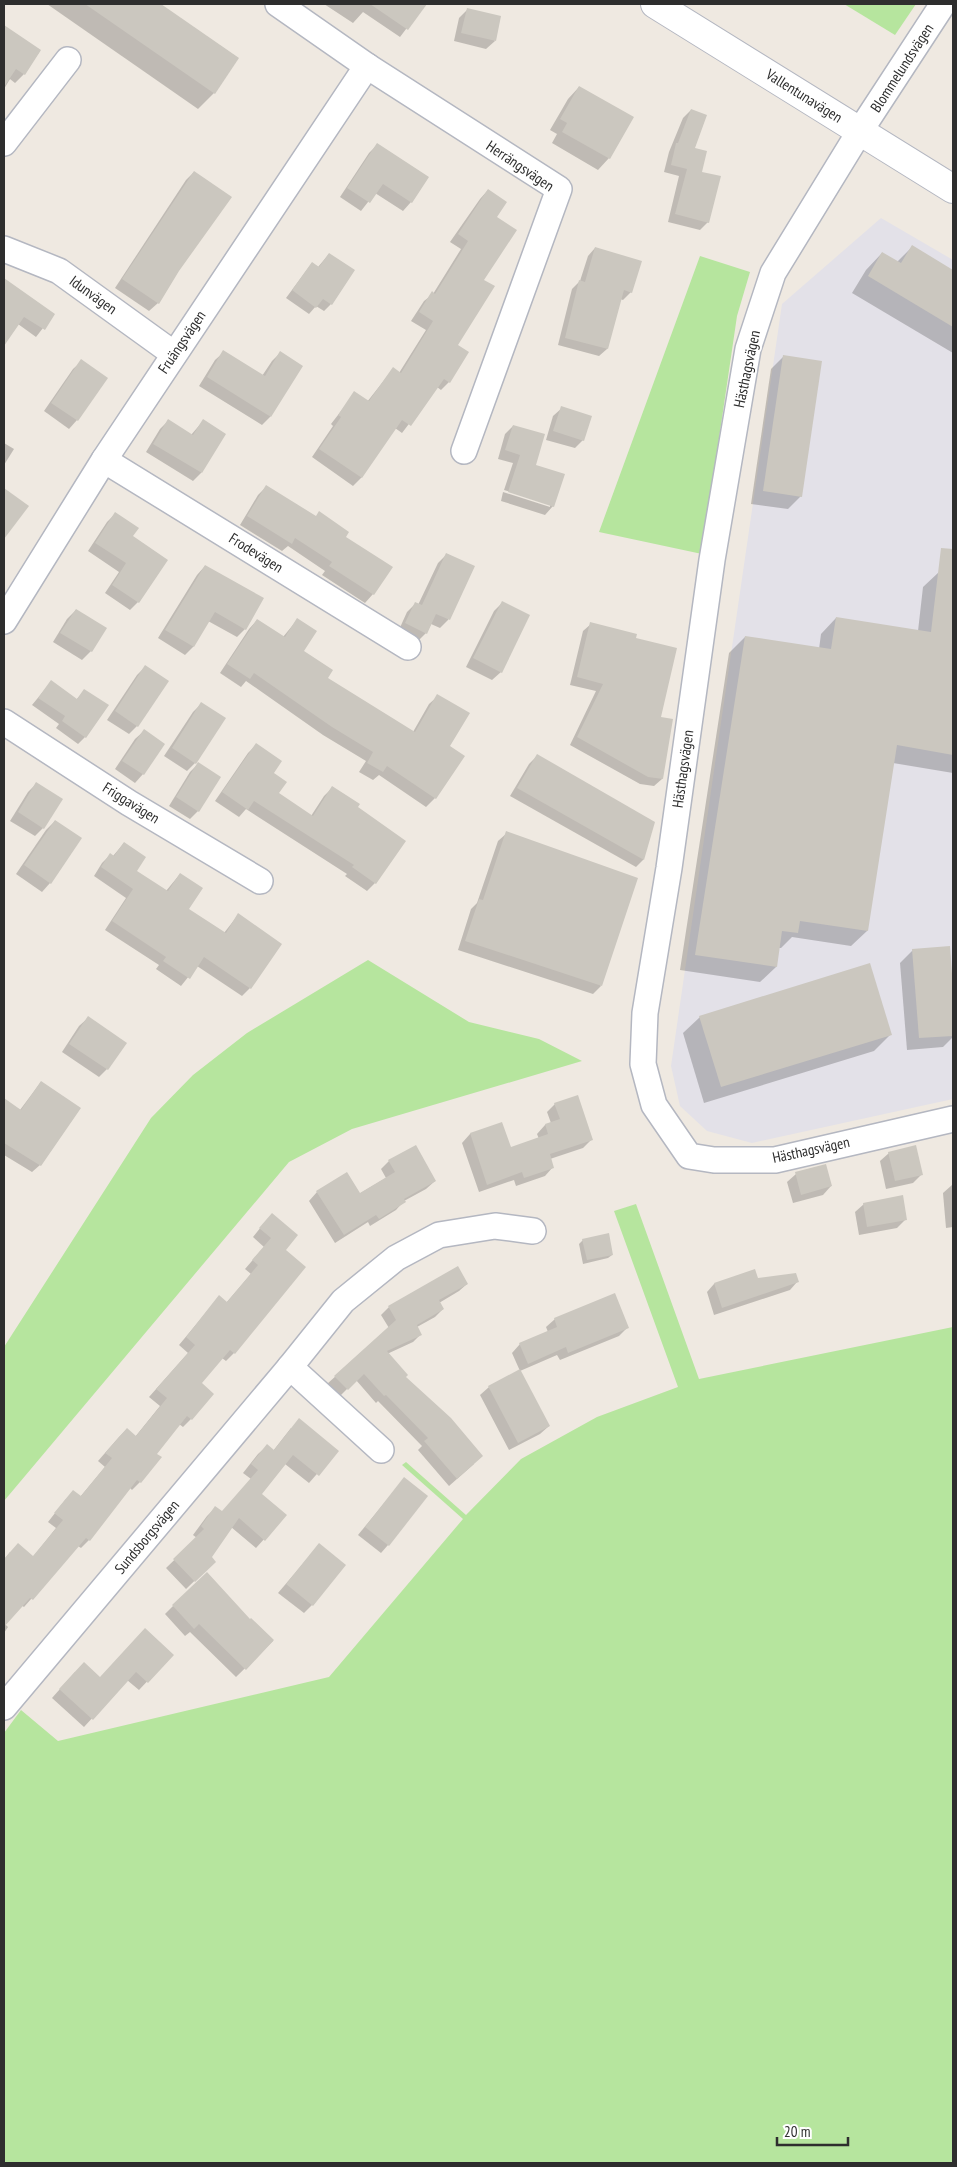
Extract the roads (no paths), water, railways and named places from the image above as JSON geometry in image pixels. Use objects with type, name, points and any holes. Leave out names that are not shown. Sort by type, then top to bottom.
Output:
[{"type":"main road","name":"Vallentunavägen","points":[[655,4],[953,189]]},
{"type":"street","name":"Herrängsvägen","points":[[278,4],[367,66],[559,190],[464,451]]},
{"type":"street","name":"Blommelundsvägen","points":[[860,131],[943,4]]},
{"type":"street","points":[[4,143],[68,60]]},
{"type":"street","name":"Fruängsvägen","points":[[4,621],[104,460],[367,66]]},
{"type":"street","name":"Hästhagsvägen","points":[[860,131],[773,273],[748,348],[712,560],[647,1004],[643,1064],[654,1105],[690,1156],[714,1160],[775,1160],[953,1119]]},
{"type":"street","name":"Idunvägen","points":[[4,249],[59,270],[174,354]]},
{"type":"street","name":"Frodevägen","points":[[104,460],[408,647]]},
{"type":"street","name":"Friggavägen","points":[[4,722],[129,803],[260,881]]},
{"type":"street","name":"Sundsborgsvägen","points":[[4,1707],[290,1367],[343,1301],[396,1258],[439,1235],[495,1226],[533,1231]]},
{"type":"street","points":[[290,1367],[381,1450]]}]
